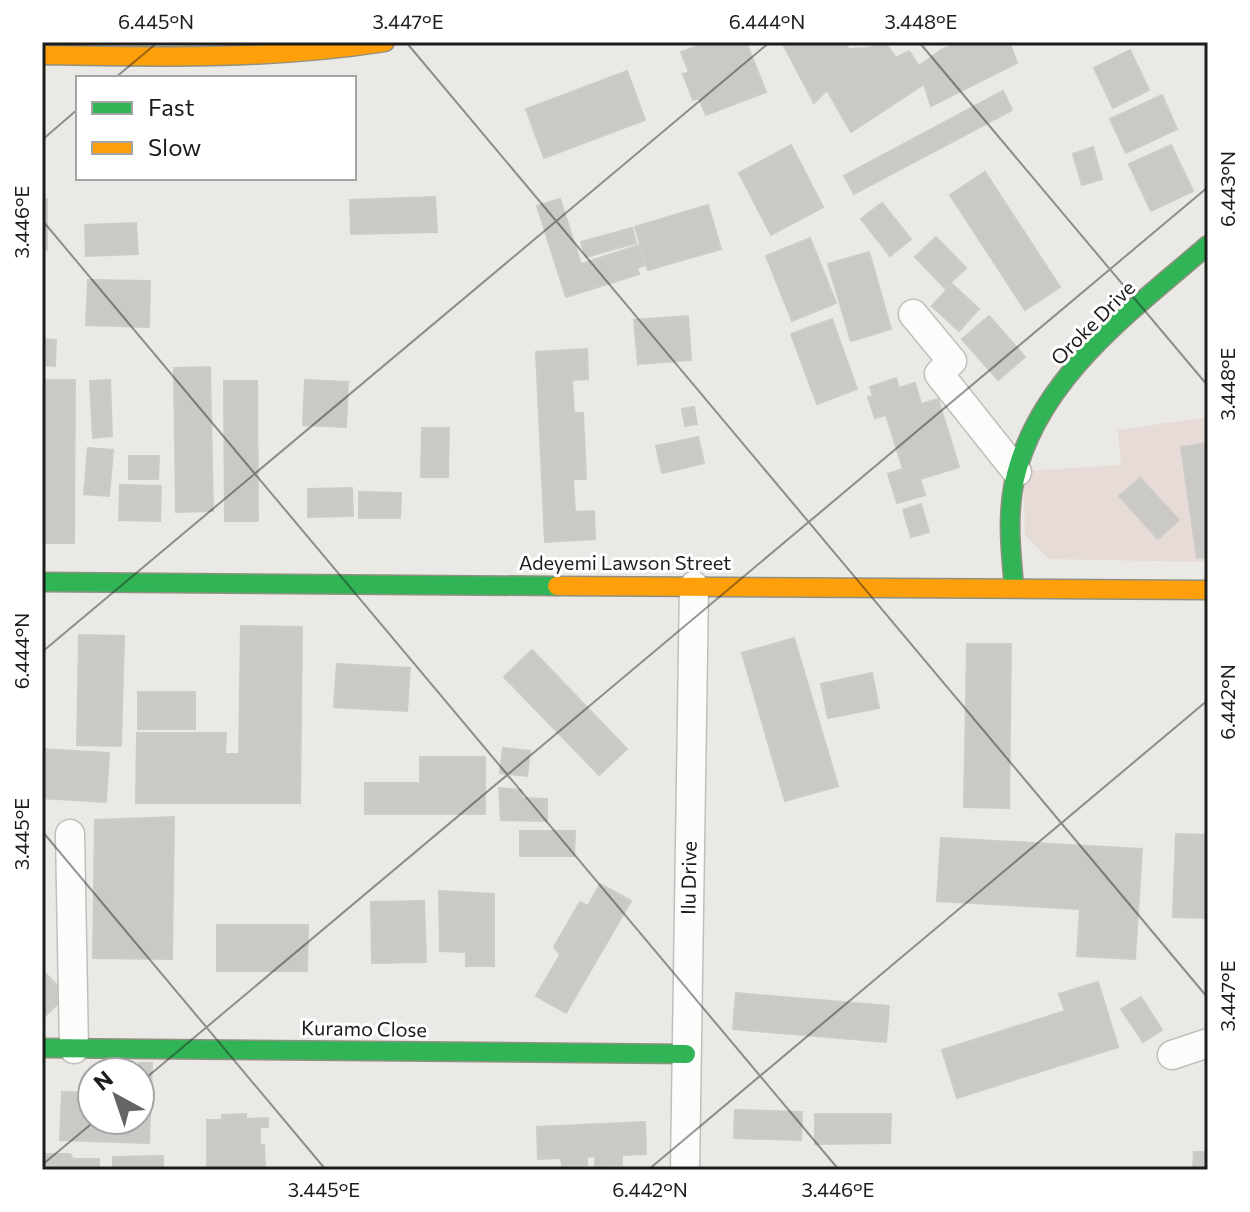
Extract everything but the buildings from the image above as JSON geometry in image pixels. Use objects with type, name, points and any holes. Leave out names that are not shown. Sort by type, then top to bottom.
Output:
[{"type":"street","points":[[42,55],[227,56],[385,42]]},
{"type":"street","name":"Oroke Drive","points":[[1014,587],[1009,536],[1017,472],[1034,430],[1052,398],[1086,356],[1208,245]]},
{"type":"street","points":[[913,314],[952,361],[939,374],[1017,472]]},
{"type":"street","name":"Adeyemi Lawson Street","points":[[42,582],[1208,590]]},
{"type":"street","name":"Ilu Drive","points":[[685,1170],[694,586]]},
{"type":"street","points":[[70,834],[74,1049]]},
{"type":"street","points":[[1172,1055],[1208,1043]]},
{"type":"street","name":"Kuramo Close","points":[[42,1048],[686,1054]]},
{"type":"shaded area","points":[[1208,417],[1208,562],[1049,559],[1025,535],[1023,471],[1121,465],[1118,430]]},
{"type":"traffic: fast","points":[[1014,587],[1010,535],[1014,483],[1026,446],[1043,411],[1091,349],[1208,245]]},
{"type":"traffic: fast","points":[[42,582],[557,586]]},
{"type":"traffic: fast","points":[[42,1048],[686,1054]]},
{"type":"traffic: slow","points":[[42,55],[257,55],[385,42]]},
{"type":"traffic: slow","points":[[557,586],[1208,590]]}]
